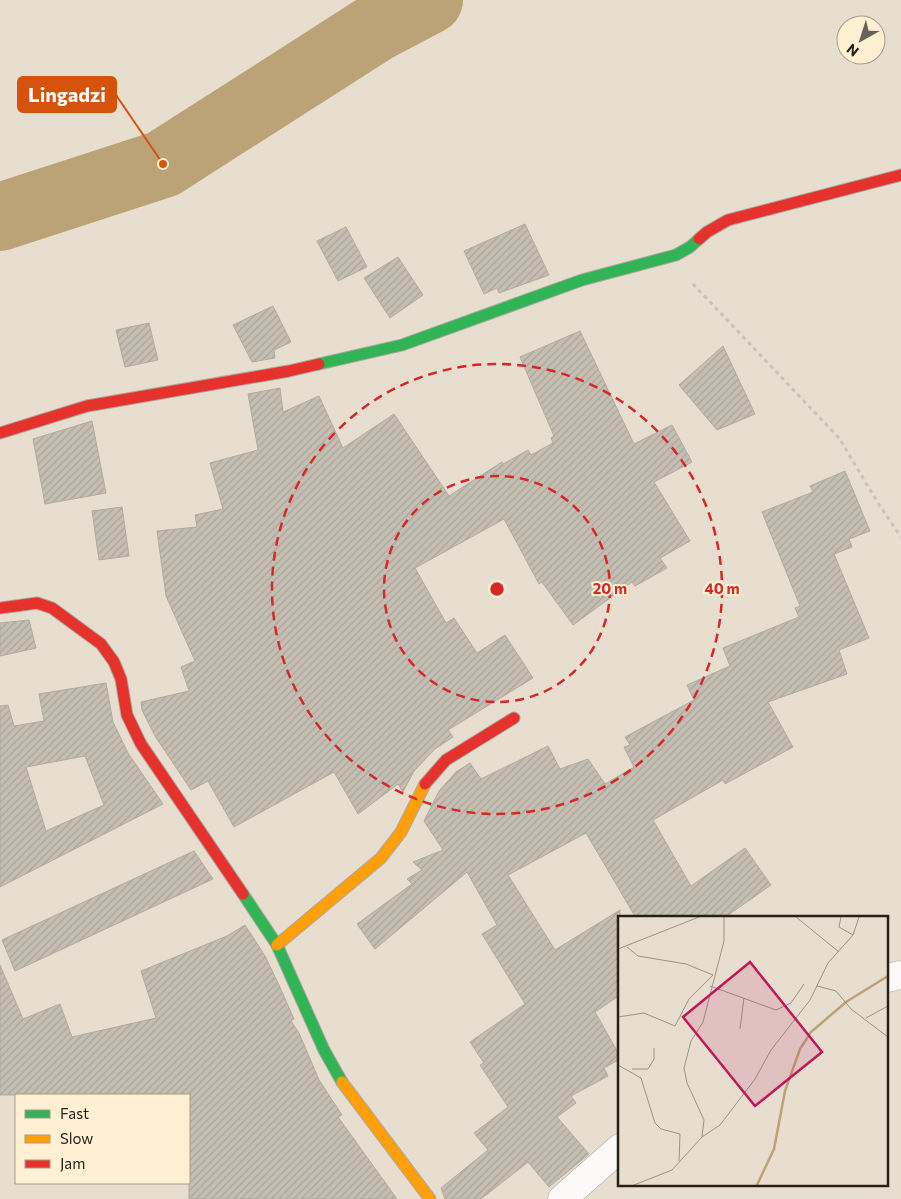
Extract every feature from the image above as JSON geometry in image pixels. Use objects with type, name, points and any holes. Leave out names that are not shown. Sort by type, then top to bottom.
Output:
[{"type":"street","points":[[0,433],[87,406],[289,370],[402,345],[582,280],[676,255],[690,247],[707,232],[728,220],[901,175]]},
{"type":"street","points":[[0,608],[37,603],[52,608],[101,644],[114,662],[121,678],[127,715],[140,744],[277,945],[324,1050],[339,1078],[430,1199]]},
{"type":"street","points":[[277,945],[381,858],[401,832],[426,782],[446,760],[514,718]]},
{"type":"street","points":[[888,978],[901,975]]},
{"type":"street","points":[[562,1199],[618,1150]]},
{"type":"path","points":[[676,255],[694,286],[760,353],[839,438],[901,537]]},
{"type":"building","points":[[525,224],[549,275],[499,293],[497,288],[484,294],[464,251]]},
{"type":"building","points":[[346,227],[367,267],[338,281],[317,241]]},
{"type":"building","points":[[398,257],[423,295],[390,318],[364,278]]},
{"type":"building","points":[[273,306],[291,342],[274,350],[275,358],[252,362],[233,325]]},
{"type":"building","points":[[149,323],[158,360],[125,367],[116,330]]},
{"type":"building","points":[[580,331],[634,444],[672,425],[692,462],[654,482],[690,541],[660,558],[667,568],[635,586],[632,582],[573,625],[542,582],[539,584],[504,519],[415,568],[446,623],[454,618],[477,653],[505,635],[533,678],[448,730],[453,737],[435,749],[414,771],[403,792],[398,784],[358,814],[334,772],[234,827],[208,781],[191,790],[155,736],[142,710],[141,702],[189,691],[181,667],[195,661],[166,596],[157,531],[197,527],[195,515],[223,509],[210,463],[258,450],[248,394],[280,388],[283,412],[319,396],[343,448],[394,414],[449,496],[502,462],[503,464],[528,450],[531,455],[553,443],[551,438],[554,436],[520,357]]},
{"type":"building","points":[[723,346],[755,414],[717,430],[679,385]]},
{"type":"building","points":[[92,421],[106,493],[45,504],[33,439]]},
{"type":"building","points":[[845,471],[870,531],[849,539],[852,547],[834,554],[869,638],[839,650],[847,674],[768,702],[793,747],[725,784],[723,780],[653,820],[691,886],[745,848],[771,885],[727,916],[635,916],[586,833],[508,875],[555,950],[620,910],[620,916],[618,916],[618,996],[595,1012],[618,1052],[618,1060],[604,1068],[608,1076],[571,1096],[576,1103],[557,1117],[589,1154],[549,1187],[528,1162],[481,1199],[445,1199],[441,1188],[488,1150],[474,1133],[508,1107],[480,1065],[484,1063],[470,1042],[525,1004],[482,934],[497,925],[467,872],[375,949],[357,924],[412,884],[407,879],[422,870],[413,862],[443,850],[424,821],[439,791],[456,772],[470,763],[481,779],[548,746],[560,769],[588,759],[605,784],[634,767],[624,747],[630,745],[625,737],[694,700],[687,685],[730,666],[723,648],[799,617],[795,608],[800,606],[762,512],[813,492],[810,486]]},
{"type":"building","points":[[122,507],[129,556],[99,560],[92,511]]},
{"type":"building","points":[[29,620],[36,648],[0,656],[0,623]]},
{"type":"building","points":[[106,683],[113,722],[128,753],[163,804],[0,887],[0,706],[8,705],[14,726],[44,721],[39,694]],"holes":[[[85,756],[104,805],[46,831],[26,767]]]},
{"type":"building","points":[[194,851],[213,879],[15,971],[2,940]]},
{"type":"building","points":[[245,925],[265,956],[294,1019],[291,1021],[299,1033],[319,1080],[342,1115],[338,1117],[397,1199],[189,1199],[190,1094],[0,1095],[0,965],[23,1019],[60,1004],[72,1037],[156,1018],[141,971],[227,936]]},
{"type":"waterway","points":[[0,217],[163,164],[374,29],[429,0]]},
{"type":"traffic: fast","points":[[319,364],[402,345],[582,280],[676,255],[699,239]]},
{"type":"traffic: fast","points":[[243,894],[277,945],[324,1050],[342,1082]]},
{"type":"traffic: slow","points":[[277,945],[381,858],[401,832],[425,784]]},
{"type":"traffic: slow","points":[[342,1082],[430,1199]]},
{"type":"traffic: jam","points":[[699,239],[728,220],[901,175]]},
{"type":"traffic: jam","points":[[0,433],[87,406],[289,371],[319,364]]},
{"type":"traffic: jam","points":[[0,608],[37,603],[52,608],[101,644],[114,662],[121,679],[127,715],[141,744],[243,894]]},
{"type":"traffic: jam","points":[[425,784],[446,760],[514,718]]},
{"type":"place","name":"Lingadzi","points":[[163,164]]}]
